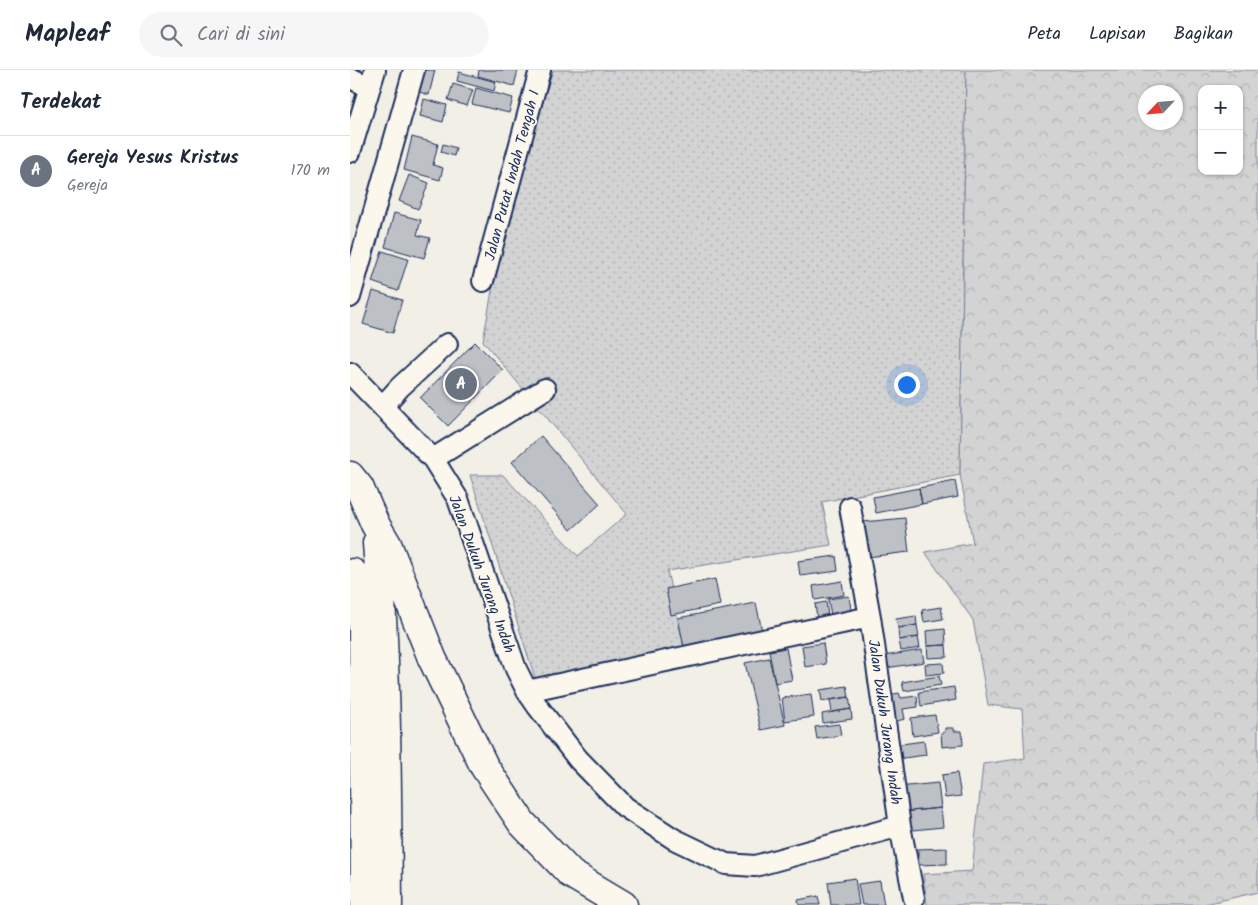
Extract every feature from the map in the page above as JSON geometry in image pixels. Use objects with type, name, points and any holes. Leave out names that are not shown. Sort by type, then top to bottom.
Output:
[{"type":"highway","points":[[350,476],[359,488],[387,544],[432,658],[484,766],[522,823],[572,874],[623,905]]},
{"type":"highway","points":[[365,905],[377,862],[383,630],[376,524]]},
{"type":"highway","points":[[351,575],[363,627],[377,862],[388,905]]},
{"type":"street","points":[[350,297],[414,70]]},
{"type":"street","name":"Jalan Putat Indah Tengah I","points":[[483,281],[540,70]]},
{"type":"street","points":[[350,78],[372,79],[350,152]]},
{"type":"street","points":[[383,406],[400,387],[447,344]]},
{"type":"street","name":"Jalan Dukuh Jurang Indah","points":[[350,373],[433,459],[458,498],[516,669],[527,691],[578,759],[625,807],[674,839],[726,864],[755,866],[900,826]]},
{"type":"street","points":[[433,459],[545,389]]},
{"type":"street","name":"Jalan Dukuh Jurang Indah","points":[[850,507],[870,617],[900,826],[914,898]]},
{"type":"street","name":"Jalan Dukuh Jurang Indah","points":[[527,691],[870,617]]},
{"type":"green space","points":[[553,70],[966,70],[960,475],[822,502],[831,545],[667,571],[685,651],[535,678],[470,475],[503,475],[578,556],[627,514],[483,341],[504,224]]},
{"type":"green space","points":[[966,70],[1258,70],[1258,892],[1201,905],[927,905],[923,874],[972,871],[983,764],[1025,758],[1022,709],[988,705],[973,620],[925,552],[973,543],[960,475]]},
{"type":"building","points":[[424,70],[435,70],[429,95],[419,92]]},
{"type":"building","points":[[479,70],[518,70],[514,86],[478,76]]},
{"type":"building","points":[[459,72],[496,82],[494,91],[457,81]]},
{"type":"building","points":[[453,84],[473,90],[467,106],[448,100]]},
{"type":"building","points":[[476,88],[513,98],[509,113],[472,104]]},
{"type":"building","points":[[424,99],[447,105],[443,122],[420,116]]},
{"type":"building","points":[[412,137],[438,144],[433,165],[443,168],[440,180],[404,170]]},
{"type":"building","points":[[443,144],[456,148],[454,156],[441,152]]},
{"type":"building","points":[[409,175],[429,183],[418,209],[399,201]]},
{"type":"building","points":[[394,213],[421,220],[417,235],[430,238],[424,258],[385,247]]},
{"type":"building","points":[[382,251],[408,259],[398,291],[372,282]]},
{"type":"building","points":[[373,291],[402,300],[393,333],[363,324]]},
{"type":"building","points":[[475,342],[503,370],[448,426],[420,398]]},
{"type":"building","points":[[541,436],[600,504],[571,530],[512,462]]},
{"type":"building","points":[[955,481],[958,497],[922,504],[919,488]]},
{"type":"building","points":[[919,488],[922,504],[876,513],[873,497]]},
{"type":"building","points":[[905,518],[909,552],[867,557],[863,522]]},
{"type":"building","points":[[836,556],[838,571],[800,576],[798,561]]},
{"type":"building","points":[[715,579],[720,605],[671,615],[666,589]]},
{"type":"building","points":[[842,581],[844,595],[815,600],[813,586]]},
{"type":"building","points":[[849,596],[852,616],[832,620],[828,599]]},
{"type":"building","points":[[826,602],[829,623],[818,625],[815,604]]},
{"type":"building","points":[[756,603],[762,631],[684,647],[678,618]]},
{"type":"building","points":[[941,607],[943,619],[924,622],[922,610]]},
{"type":"building","points":[[916,616],[917,625],[898,628],[896,619]]},
{"type":"building","points":[[917,625],[919,637],[899,640],[898,628]]},
{"type":"building","points":[[945,629],[946,645],[927,646],[926,631]]},
{"type":"building","points":[[918,637],[920,648],[901,651],[899,640]]},
{"type":"building","points":[[823,643],[826,664],[805,667],[802,646]]},
{"type":"building","points":[[946,645],[947,657],[928,658],[927,646]]},
{"type":"building","points":[[786,648],[792,680],[775,683],[769,651]]},
{"type":"building","points":[[922,650],[924,662],[886,668],[884,656]]},
{"type":"building","points":[[769,658],[785,725],[761,730],[745,663]]},
{"type":"building","points":[[943,663],[944,673],[926,675],[925,664]]},
{"type":"building","points":[[939,676],[941,685],[904,691],[902,682]]},
{"type":"building","points":[[847,686],[849,697],[822,701],[820,690]]},
{"type":"building","points":[[954,687],[956,700],[921,706],[919,692]]},
{"type":"building","points":[[899,693],[901,698],[917,696],[918,707],[903,709],[905,719],[889,723],[884,696]]},
{"type":"building","points":[[811,694],[814,717],[785,721],[782,698]]},
{"type":"building","points":[[849,697],[851,709],[832,712],[830,700]]},
{"type":"building","points":[[851,709],[852,719],[823,723],[822,714]]},
{"type":"building","points":[[935,715],[938,732],[913,736],[911,718]]},
{"type":"building","points":[[839,724],[841,735],[817,739],[815,727]]},
{"type":"building","points":[[945,728],[954,728],[954,731],[962,731],[963,745],[942,747],[941,733],[945,732]]},
{"type":"building","points":[[924,741],[926,755],[896,759],[894,745]]},
{"type":"building","points":[[957,773],[961,796],[945,798],[942,775]]},
{"type":"building","points":[[938,783],[941,808],[901,812],[898,787]]},
{"type":"building","points":[[941,808],[943,827],[903,831],[901,812]]},
{"type":"building","points":[[947,848],[947,864],[918,865],[918,849]]},
{"type":"building","points":[[855,878],[859,905],[831,905],[828,882]]},
{"type":"building","points":[[880,881],[884,905],[862,905],[858,884]]},
{"type":"building","points":[[818,896],[820,905],[799,905],[798,900]]},
{"type":"place","name":"Gereja Yesus Kristus","points":[[461,384]]}]
